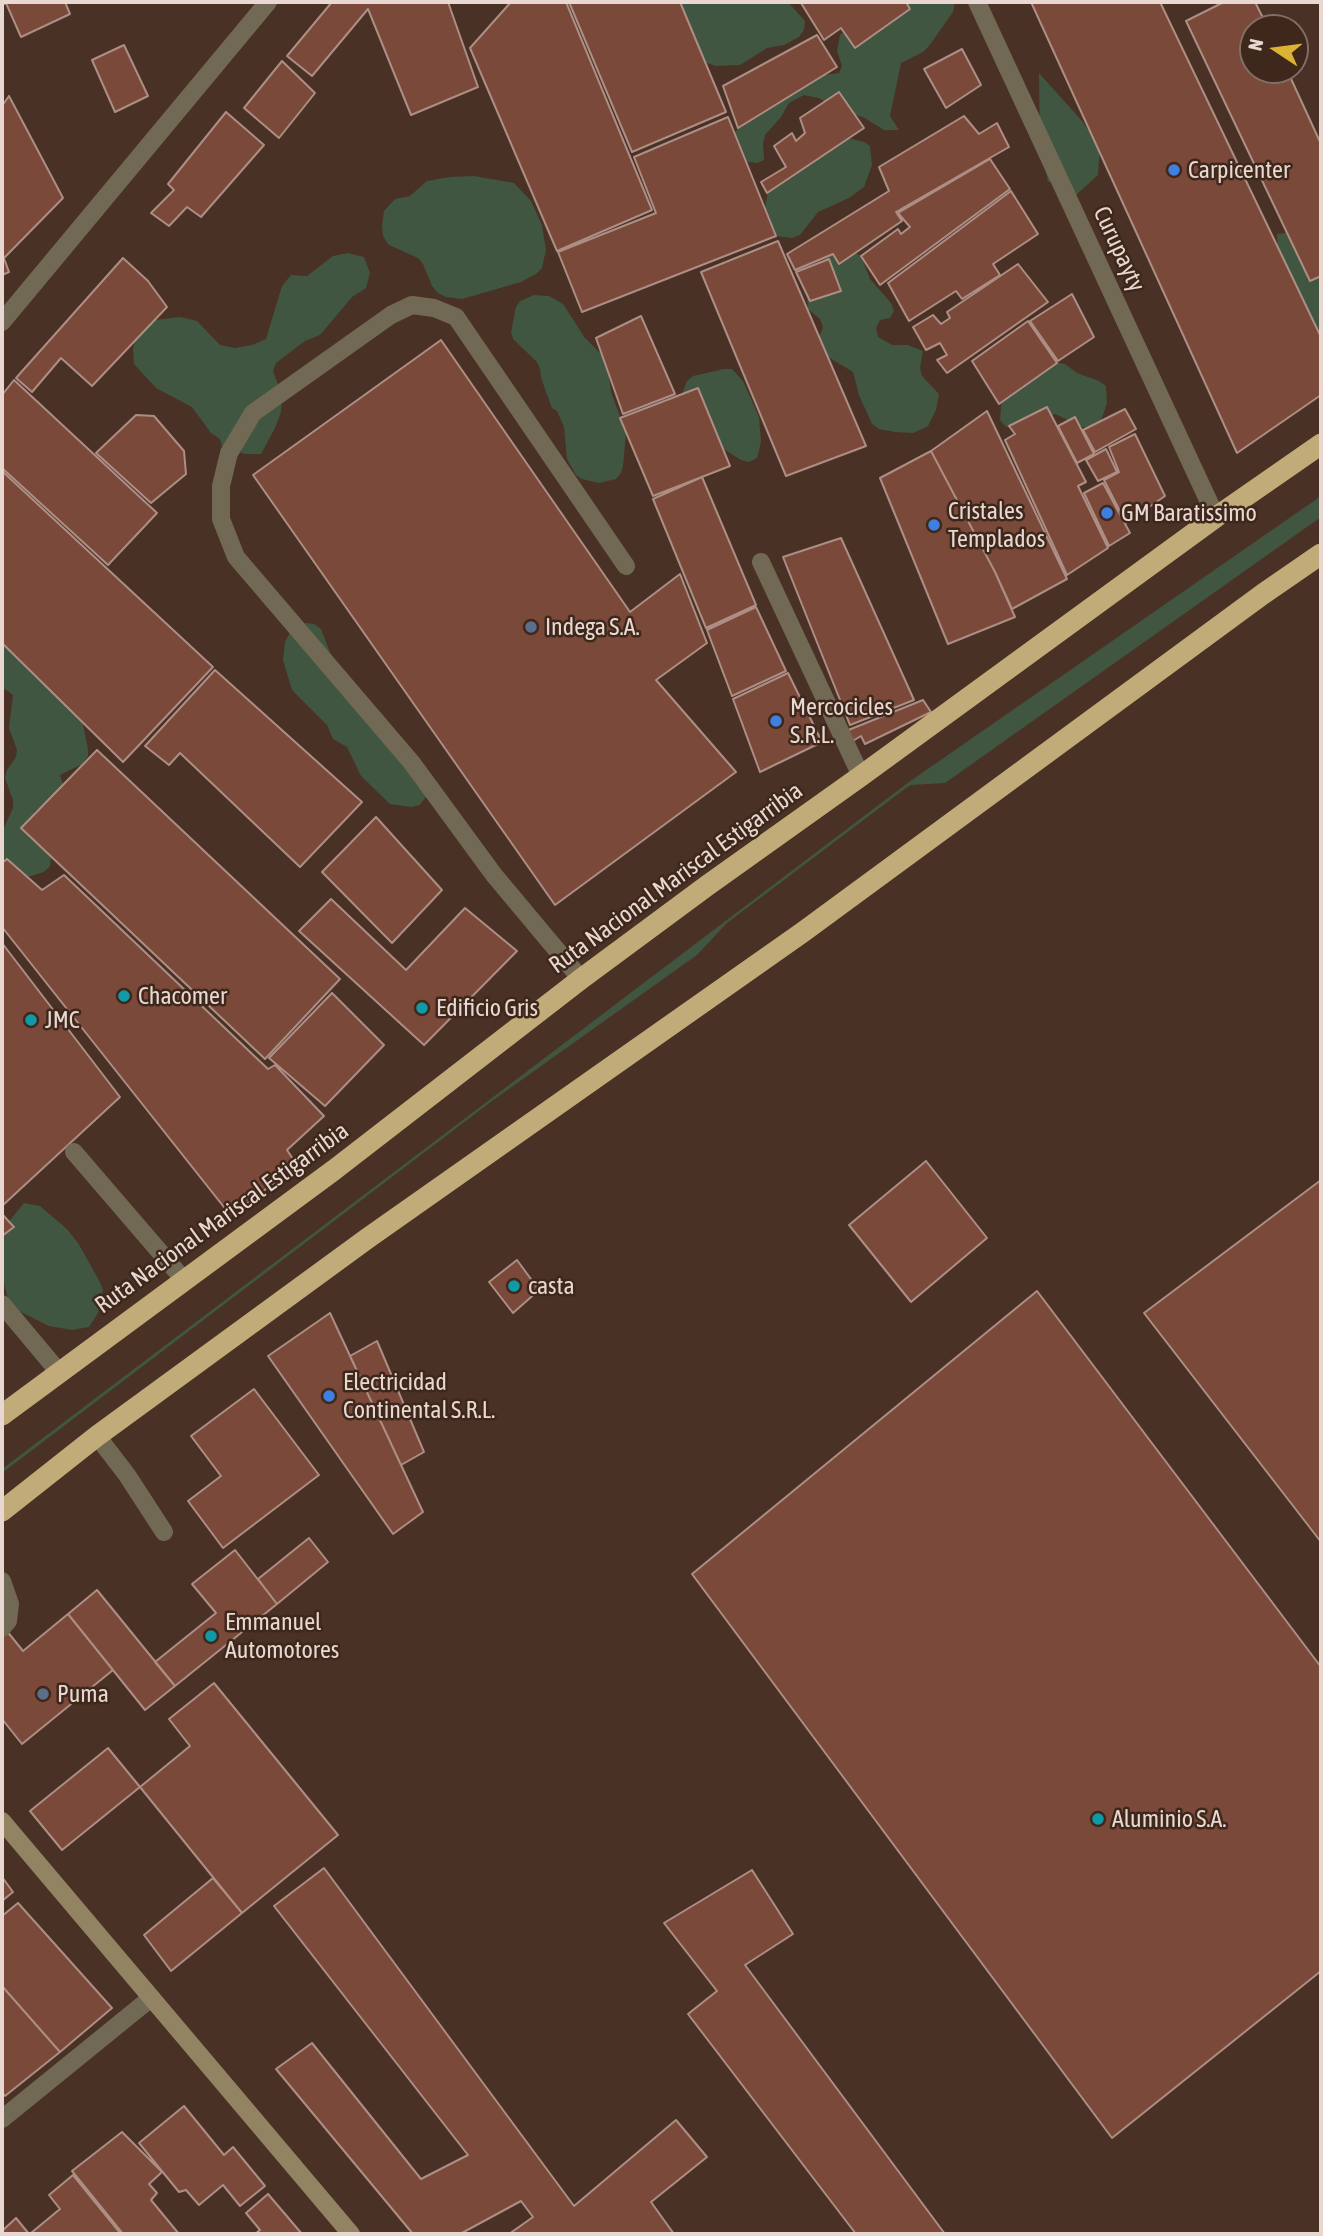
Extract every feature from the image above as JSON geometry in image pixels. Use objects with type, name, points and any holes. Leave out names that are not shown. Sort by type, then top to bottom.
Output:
[{"type":"highway","name":"Ruta Nacional Mariscal Estigarribia","points":[[2,1415],[58,1371],[334,1170],[581,979],[708,885],[1321,444]]},
{"type":"highway","points":[[2,1511],[97,1436],[379,1231],[803,932],[1321,554]]},
{"type":"street","points":[[2,322],[268,2]]},
{"type":"street","name":"Curupayty","points":[[977,2],[1216,517]]},
{"type":"street","points":[[581,979],[494,875],[412,763],[236,557],[221,519],[220,486],[229,453],[253,413],[391,315],[412,305],[434,308],[456,317],[626,566]]},
{"type":"street","points":[[761,562],[861,776]]},
{"type":"street","points":[[74,1152],[184,1280]]},
{"type":"street","points":[[2,1304],[58,1371]]},
{"type":"street","points":[[97,1436],[164,1531]]},
{"type":"street","points":[[2,1581],[10,1604],[8,1621],[2,1628]]},
{"type":"street","points":[[2,1821],[351,2234]]},
{"type":"street","points":[[2,2119],[151,1998]]},
{"type":"green space","points":[[663,2],[788,2],[805,21],[804,30],[799,37],[784,45],[767,48],[740,65],[716,66],[701,61]]},
{"type":"green space","points":[[885,2],[955,2],[953,12],[929,46],[901,63],[890,116],[899,130],[884,130],[863,117],[840,111],[819,98],[804,95],[789,103],[765,135],[764,160],[757,163],[741,161],[734,134],[738,128],[759,116],[807,77],[839,73],[842,66],[837,51],[840,35],[891,8]]},
{"type":"green space","points":[[1039,73],[1082,121],[1100,146],[1098,175],[1076,195],[1048,181],[1040,146]]},
{"type":"green space","points":[[848,138],[870,146],[872,165],[864,187],[849,198],[818,212],[800,235],[792,238],[776,236],[764,215],[769,185]]},
{"type":"green space","points":[[474,176],[514,183],[531,201],[542,225],[546,250],[542,268],[521,282],[462,299],[446,297],[432,286],[418,258],[389,245],[383,236],[384,211],[395,199],[410,196],[427,181]]},
{"type":"green space","points":[[1308,230],[1321,233],[1321,360],[1281,295],[1277,234]]},
{"type":"green space","points":[[847,248],[861,256],[870,279],[891,303],[894,311],[890,318],[880,320],[876,328],[878,337],[892,345],[908,345],[923,351],[920,368],[922,376],[939,394],[936,410],[928,426],[913,433],[879,429],[872,424],[859,395],[853,372],[825,355],[817,342],[823,327],[820,319],[808,309],[807,294],[825,279],[826,253]]},
{"type":"green space","points":[[348,253],[364,257],[370,273],[366,288],[352,297],[320,335],[305,341],[276,363],[273,371],[282,395],[281,412],[261,454],[245,454],[222,446],[220,439],[211,433],[192,407],[156,388],[134,364],[133,349],[137,335],[149,322],[155,320],[180,317],[197,321],[220,345],[235,348],[266,339],[282,286],[291,275],[307,276],[333,256]]},
{"type":"green space","points":[[534,295],[549,296],[563,304],[585,338],[607,360],[611,392],[626,433],[623,466],[616,479],[599,483],[576,475],[567,459],[564,427],[557,411],[552,408],[537,362],[513,339],[511,332],[516,307],[520,301]]},
{"type":"green space","points":[[1049,361],[1065,364],[1077,373],[1106,386],[1107,403],[1099,427],[1083,427],[1055,414],[1014,428],[1006,427],[1000,420],[1002,396]]},
{"type":"green space","points":[[732,369],[743,381],[759,417],[761,442],[757,458],[749,462],[714,443],[679,402],[687,381],[693,376]]},
{"type":"green space","points":[[1321,496],[1321,517],[945,783],[911,785],[906,788],[727,923],[697,955],[492,1101],[2,1473],[2,1469],[909,782]]},
{"type":"green space","points":[[306,623],[321,629],[334,663],[427,789],[426,797],[420,805],[411,807],[390,804],[361,776],[347,747],[333,739],[327,725],[292,690],[283,660],[285,642],[292,629],[298,624]]},
{"type":"green space","points":[[2,631],[20,642],[31,672],[48,679],[70,703],[83,724],[88,749],[88,756],[82,764],[60,775],[65,791],[34,812],[36,821],[49,842],[51,859],[50,866],[44,872],[28,877],[12,876],[2,869],[2,832],[13,808],[5,778],[17,750],[9,728],[13,695],[2,687]]},
{"type":"green space","points":[[24,1203],[40,1206],[67,1229],[100,1282],[103,1290],[98,1313],[89,1327],[72,1330],[49,1326],[19,1311],[8,1299],[2,1276],[2,1230]]},
{"type":"building","points":[[2,2],[65,2],[70,14],[21,37],[6,3],[2,5]]},
{"type":"building","points":[[332,2],[448,2],[478,87],[411,115],[368,9],[312,76],[287,56]]},
{"type":"building","points":[[511,2],[566,2],[652,210],[557,251],[470,48]]},
{"type":"building","points":[[569,2],[680,2],[726,112],[632,152]]},
{"type":"building","points":[[906,2],[910,9],[855,48],[841,28],[824,40],[801,3]]},
{"type":"building","name":"Carpicenter","points":[[1031,2],[1160,2],[1321,337],[1321,395],[1237,453]]},
{"type":"building","points":[[1224,2],[1255,2],[1261,14],[1239,14],[1239,84],[1293,84],[1321,144],[1321,276],[1310,281],[1186,21]]},
{"type":"building","points":[[817,35],[837,67],[738,128],[723,86]]},
{"type":"building","points":[[124,45],[148,96],[115,112],[92,60]]},
{"type":"building","points":[[962,49],[981,85],[946,108],[924,69]]},
{"type":"building","points":[[282,61],[315,93],[279,138],[244,108]]},
{"type":"building","points":[[839,92],[864,128],[767,193],[761,182],[786,167],[774,146],[792,133],[796,141],[805,133],[800,118]]},
{"type":"building","points":[[9,96],[63,198],[4,258],[2,106]]},
{"type":"building","points":[[226,112],[264,145],[201,217],[187,207],[169,226],[151,213],[174,190],[168,184]]},
{"type":"building","points":[[964,116],[979,134],[997,123],[1009,147],[896,212],[902,221],[839,264],[833,254],[795,270],[787,254],[889,191],[879,167]]},
{"type":"building","points":[[728,117],[776,236],[582,312],[558,252],[656,213],[634,157]]},
{"type":"building","points":[[990,159],[1010,189],[880,285],[861,256],[898,229],[901,234],[910,227],[898,213]]},
{"type":"building","points":[[1011,191],[1038,234],[993,264],[1000,275],[962,299],[956,291],[909,321],[888,283]]},
{"type":"building","points":[[778,241],[866,446],[786,476],[701,272]]},
{"type":"building","points":[[2,253],[9,272],[2,275]]},
{"type":"building","points":[[123,258],[148,281],[167,307],[92,386],[61,358],[32,392],[16,378]]},
{"type":"building","points":[[829,259],[841,291],[810,301],[796,272]]},
{"type":"building","points":[[1018,264],[1048,302],[947,373],[937,360],[947,355],[940,343],[926,350],[913,327],[933,315],[941,324],[950,318],[947,312]]},
{"type":"building","points":[[1072,294],[1094,337],[1058,361],[1030,321]]},
{"type":"building","points":[[641,316],[675,394],[623,414],[596,338]]},
{"type":"building","points":[[1028,321],[1057,363],[999,404],[972,361]]},
{"type":"building","name":"Indega S.A.","points":[[441,340],[630,612],[680,574],[707,643],[656,680],[736,772],[555,905],[253,475]]},
{"type":"building","points":[[14,380],[157,513],[108,565],[2,468],[2,395]]},
{"type":"building","points":[[698,388],[730,466],[653,496],[620,418]]},
{"type":"building","points":[[1047,407],[1086,482],[1078,486],[1108,548],[1067,575],[1005,440],[1015,434],[1009,426]]},
{"type":"building","points":[[1125,409],[1136,429],[1095,452],[1083,430]]},
{"type":"building","points":[[987,411],[1067,579],[1012,609],[931,451]]},
{"type":"building","points":[[136,415],[154,416],[184,451],[186,474],[151,503],[96,453]]},
{"type":"building","points":[[1075,417],[1094,454],[1077,463],[1058,426]]},
{"type":"building","points":[[1135,434],[1165,496],[1126,523],[1104,480],[1119,472],[1109,447]]},
{"type":"building","points":[[1106,449],[1117,472],[1098,481],[1086,460]]},
{"type":"building","name":"Cristales Templados","points":[[931,451],[995,572],[1015,617],[948,644],[880,478]]},
{"type":"building","points":[[2,471],[213,667],[123,762],[2,643]]},
{"type":"building","points":[[702,477],[756,605],[706,628],[653,499]]},
{"type":"building","name":"GM Baratissimo","points":[[1103,483],[1130,533],[1109,546],[1084,493]]},
{"type":"building","points":[[841,538],[914,700],[850,725],[783,557]]},
{"type":"building","points":[[756,607],[786,671],[732,696],[707,630]]},
{"type":"building","points":[[215,670],[362,802],[300,867],[180,753],[169,765],[145,746]]},
{"type":"building","name":"Mercocicles S.R.L.","points":[[788,673],[822,742],[760,772],[733,699]]},
{"type":"building","points":[[923,700],[931,712],[865,744],[861,736],[851,742],[846,731]]},
{"type":"building","points":[[97,750],[340,979],[265,1059],[21,828]]},
{"type":"building","points":[[376,817],[442,890],[392,943],[322,872]]},
{"type":"building","name":"Chacomer","points":[[7,859],[42,890],[64,875],[268,1069],[275,1065],[324,1116],[287,1150],[297,1165],[231,1216],[2,927],[2,863]]},
{"type":"building","name":"Edificio Gris","points":[[331,899],[406,970],[465,908],[517,951],[424,1045],[299,931]]},
{"type":"building","name":"JMC","points":[[2,943],[120,1097],[2,1206]]},
{"type":"building","points":[[332,993],[384,1045],[325,1106],[269,1058]]},
{"type":"building","points":[[926,1161],[987,1238],[911,1302],[849,1225]]},
{"type":"building","points":[[1321,1180],[1321,1542],[1144,1313]]},
{"type":"building","points":[[2,1214],[14,1227],[2,1236]]},
{"type":"building","name":"casta","points":[[517,1260],[539,1290],[513,1313],[489,1282]]},
{"type":"building","name":"Aluminio S.A.","points":[[1037,1291],[1321,1667],[1321,1971],[1112,2138],[692,1574]]},
{"type":"building","points":[[330,1313],[423,1512],[393,1534],[268,1356]]},
{"type":"building","points":[[377,1341],[424,1452],[401,1465],[350,1356]]},
{"type":"building","points":[[254,1389],[319,1475],[223,1548],[188,1501],[221,1476],[191,1436]]},
{"type":"building","points":[[309,1538],[328,1562],[277,1604],[258,1579]]},
{"type":"building","name":"Emmanuel Automotores","points":[[235,1550],[277,1604],[175,1686],[155,1662],[216,1613],[192,1584]]},
{"type":"building","points":[[97,1590],[175,1686],[145,1710],[68,1614]]},
{"type":"building","name":"Puma","points":[[68,1614],[113,1670],[22,1744],[2,1719],[2,1625],[23,1651]]},
{"type":"building","points":[[214,1683],[338,1835],[242,1913],[140,1787],[190,1746],[169,1719]]},
{"type":"building","points":[[108,1748],[140,1787],[62,1850],[30,1811]]},
{"type":"building","points":[[324,1868],[574,2206],[676,2120],[707,2157],[651,2202],[674,2234],[509,2234],[533,2217],[521,2201],[460,2234],[413,2234],[276,2069],[312,2043],[421,2179],[468,2155],[274,1906]]},
{"type":"building","points":[[752,1870],[793,1934],[745,1965],[945,2234],[856,2234],[688,2014],[717,1991],[664,1923]]},
{"type":"building","points":[[2,1877],[13,1892],[2,1901]]},
{"type":"building","points":[[213,1878],[242,1913],[171,1971],[144,1935]]},
{"type":"building","points":[[18,1903],[112,2008],[60,2052],[2,1986],[2,1916]]},
{"type":"building","points":[[2,1986],[60,2052],[5,2096],[2,2092]]},
{"type":"building","points":[[184,2106],[224,2155],[233,2147],[265,2186],[240,2206],[223,2185],[199,2205],[186,2190],[179,2192],[139,2143]]},
{"type":"building","points":[[122,2132],[162,2172],[149,2184],[157,2193],[151,2200],[179,2234],[123,2234],[72,2171]]},
{"type":"building","points":[[73,2175],[121,2234],[31,2233],[60,2209],[49,2195]]},
{"type":"building","points":[[268,2194],[302,2234],[255,2234],[260,2230],[246,2213]]},
{"type":"building","points":[[16,2218],[29,2234],[2,2234],[2,2231]]},
{"type":"place","name":"Carpicenter","points":[[1174,170]]},
{"type":"place","name":"GM Baratissimo","points":[[1107,513]]},
{"type":"place","name":"Cristales Templados","points":[[934,525]]},
{"type":"place","name":"Indega S.A.","points":[[531,627]]},
{"type":"place","name":"Mercocicles S.R.L.","points":[[776,721]]},
{"type":"place","name":"Chacomer","points":[[124,996]]},
{"type":"place","name":"Edificio Gris","points":[[422,1008]]},
{"type":"place","name":"JMC","points":[[31,1020]]},
{"type":"place","name":"casta","points":[[514,1286]]},
{"type":"place","name":"Electricidad Continental S.R.L.","points":[[329,1396]]},
{"type":"place","name":"Emmanuel Automotores","points":[[211,1636]]},
{"type":"place","name":"Puma","points":[[43,1694]]},
{"type":"place","name":"Aluminio S.A.","points":[[1098,1819]]}]
